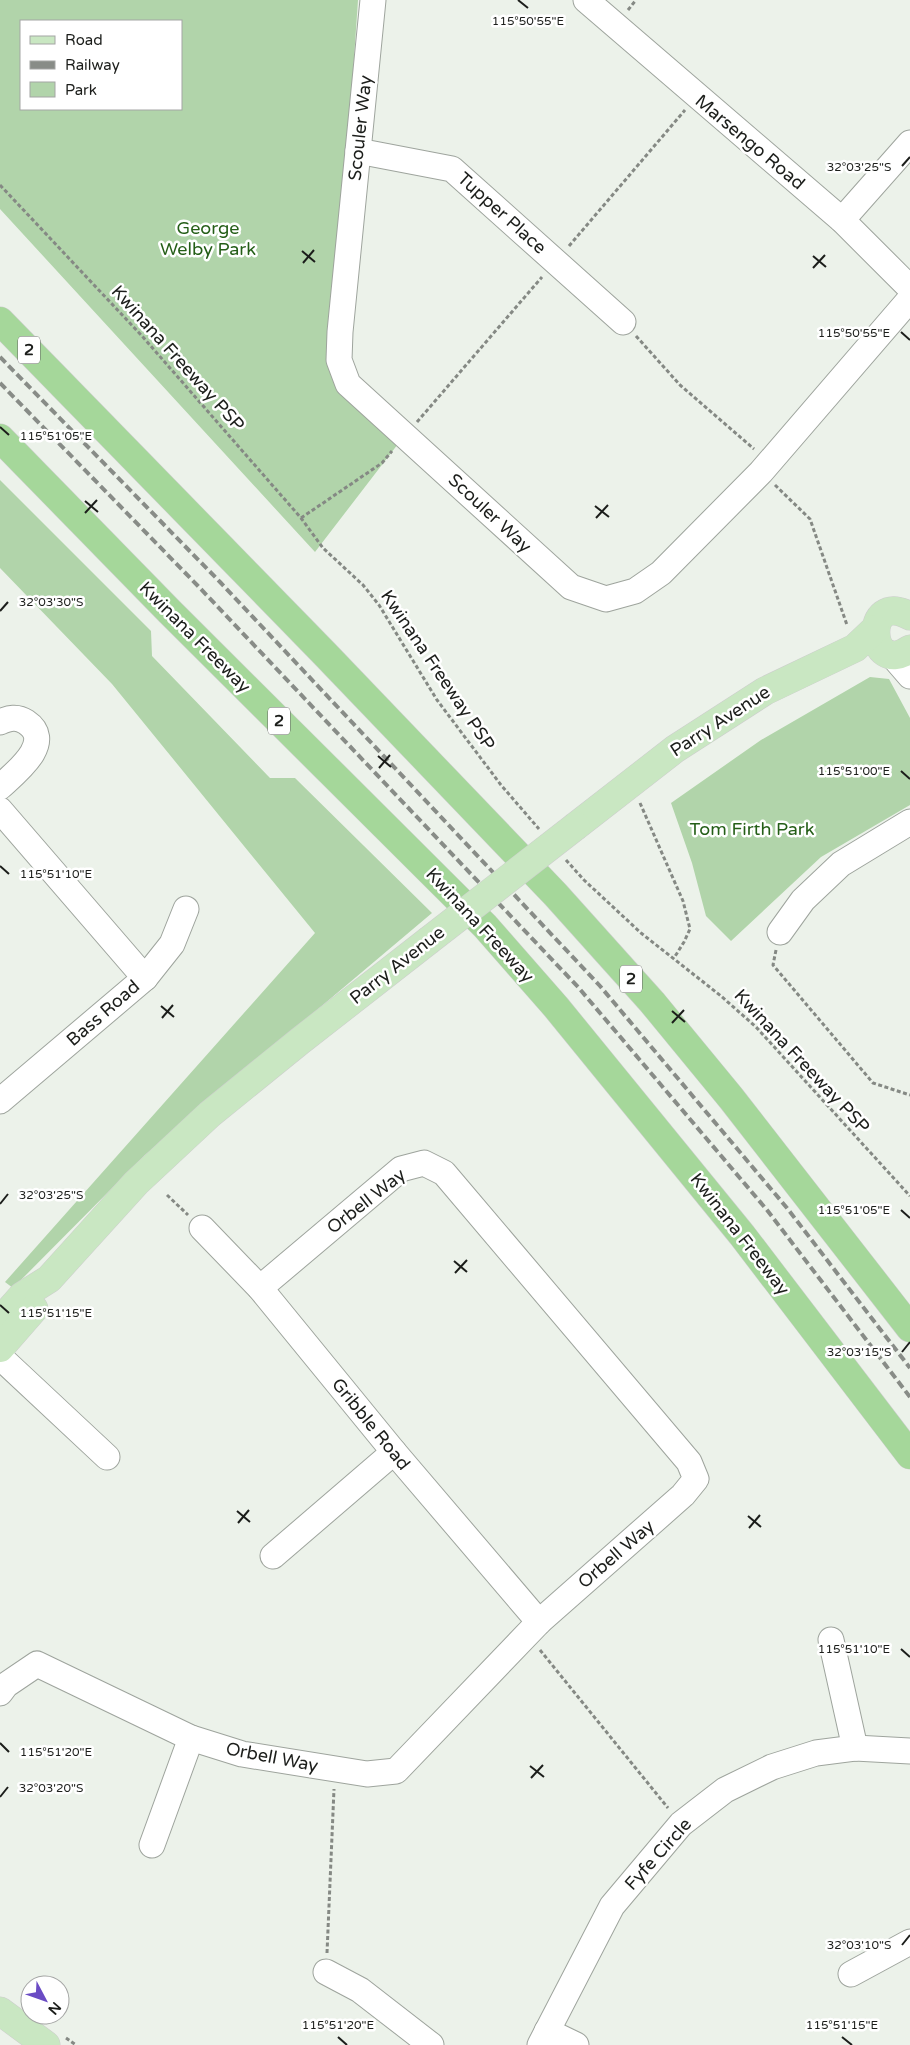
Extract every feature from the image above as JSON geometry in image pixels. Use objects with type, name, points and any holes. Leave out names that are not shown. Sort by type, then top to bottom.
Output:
[{"type":"highway","name":"2","points":[[0,321],[358,688],[555,894],[652,1002],[731,1098],[910,1328]]},
{"type":"highway","name":"Kwinana Freeway","points":[[0,438],[170,612],[485,926],[556,1007],[742,1235],[910,1455]]},
{"type":"main road","points":[[890,646],[877,622],[888,612],[896,611],[910,616]]},
{"type":"main road","name":"Parry Avenue","points":[[0,1320],[22,1296],[49,1278],[136,1183],[210,1114],[300,1041],[675,749],[765,690],[855,648],[890,646]]},
{"type":"main road","name":"Parry Avenue","points":[[0,1348],[35,1308],[49,1278]]},
{"type":"main road","points":[[0,2011],[46,2045]]},
{"type":"street","name":"Scouler Way","points":[[373,0],[340,332],[339,360],[348,384],[571,587],[606,599],[635,591],[661,573],[761,472],[910,299]]},
{"type":"street","name":"Marsengo Road","points":[[586,0],[842,220],[910,288]]},
{"type":"street","points":[[842,220],[910,143]]},
{"type":"street","name":"Tupper Place","points":[[358,151],[452,169],[623,322]]},
{"type":"street","points":[[890,646],[910,676]]},
{"type":"street","points":[[0,722],[7,718],[23,720],[30,724],[36,738],[33,754],[0,787]]},
{"type":"street","points":[[0,810],[145,978]]},
{"type":"street","points":[[780,932],[803,900],[841,864],[910,822]]},
{"type":"street","name":"Bass Road","points":[[0,1101],[145,978],[172,944],[186,909]]},
{"type":"street","name":"Orbell Way","points":[[0,1693],[6,1684],[37,1664],[191,1738],[242,1754],[367,1774],[396,1771],[533,1628],[683,1495],[696,1479],[689,1462],[444,1173],[424,1163],[401,1169],[260,1288]]},
{"type":"street","name":"Gribble Road","points":[[202,1228],[260,1288],[394,1452],[533,1628]]},
{"type":"street","points":[[0,1357],[106,1457]]},
{"type":"street","points":[[273,1556],[394,1452]]},
{"type":"street","points":[[831,1640],[855,1748]]},
{"type":"street","points":[[152,1845],[191,1738]]},
{"type":"street","name":"Fyfe Circle","points":[[544,2038],[612,1906],[681,1824],[725,1790],[772,1767],[816,1753],[855,1748],[910,1752]]},
{"type":"street","points":[[851,1974],[910,1942]]},
{"type":"street","points":[[326,1972],[360,1990],[431,2045]]},
{"type":"street","points":[[544,2038],[576,2045]]},
{"type":"path","points":[[301,518],[382,463],[697,97]]},
{"type":"path","name":"Kwinana Freeway PSP","points":[[0,185],[142,336],[301,518],[323,548],[379,604],[437,700],[501,785],[545,837]]},
{"type":"path","points":[[623,322],[680,385],[762,454],[761,472],[810,519],[855,648]]},
{"type":"path","points":[[638,800],[683,901],[690,929],[674,958]]},
{"type":"path","name":"Kwinana Freeway PSP","points":[[565,858],[584,880],[641,933],[721,996],[756,1027],[910,1196]]},
{"type":"path","points":[[780,932],[773,965],[873,1083],[910,1095]]},
{"type":"path","points":[[167,1195],[202,1228]]},
{"type":"path","points":[[533,1628],[681,1824]]},
{"type":"path","points":[[326,1972],[334,1769]]},
{"type":"green space","name":"George Welby Park","points":[[0,0],[358,0],[332,377],[401,440],[315,552],[0,209]]},
{"type":"green space","points":[[0,480],[151,631],[152,656],[270,778],[295,778],[432,913],[145,1155],[13,1288],[5,1282],[315,933],[112,684],[0,568]]},
{"type":"green space","name":"Tom Firth Park","points":[[870,677],[889,679],[910,718],[910,805],[821,857],[731,941],[706,916],[692,863],[671,803],[761,740]]},
{"type":"railway","points":[[0,357],[220,582],[600,986],[787,1208],[910,1368]]},
{"type":"railway","points":[[0,383],[198,586],[578,987],[767,1210],[910,1397]]}]
